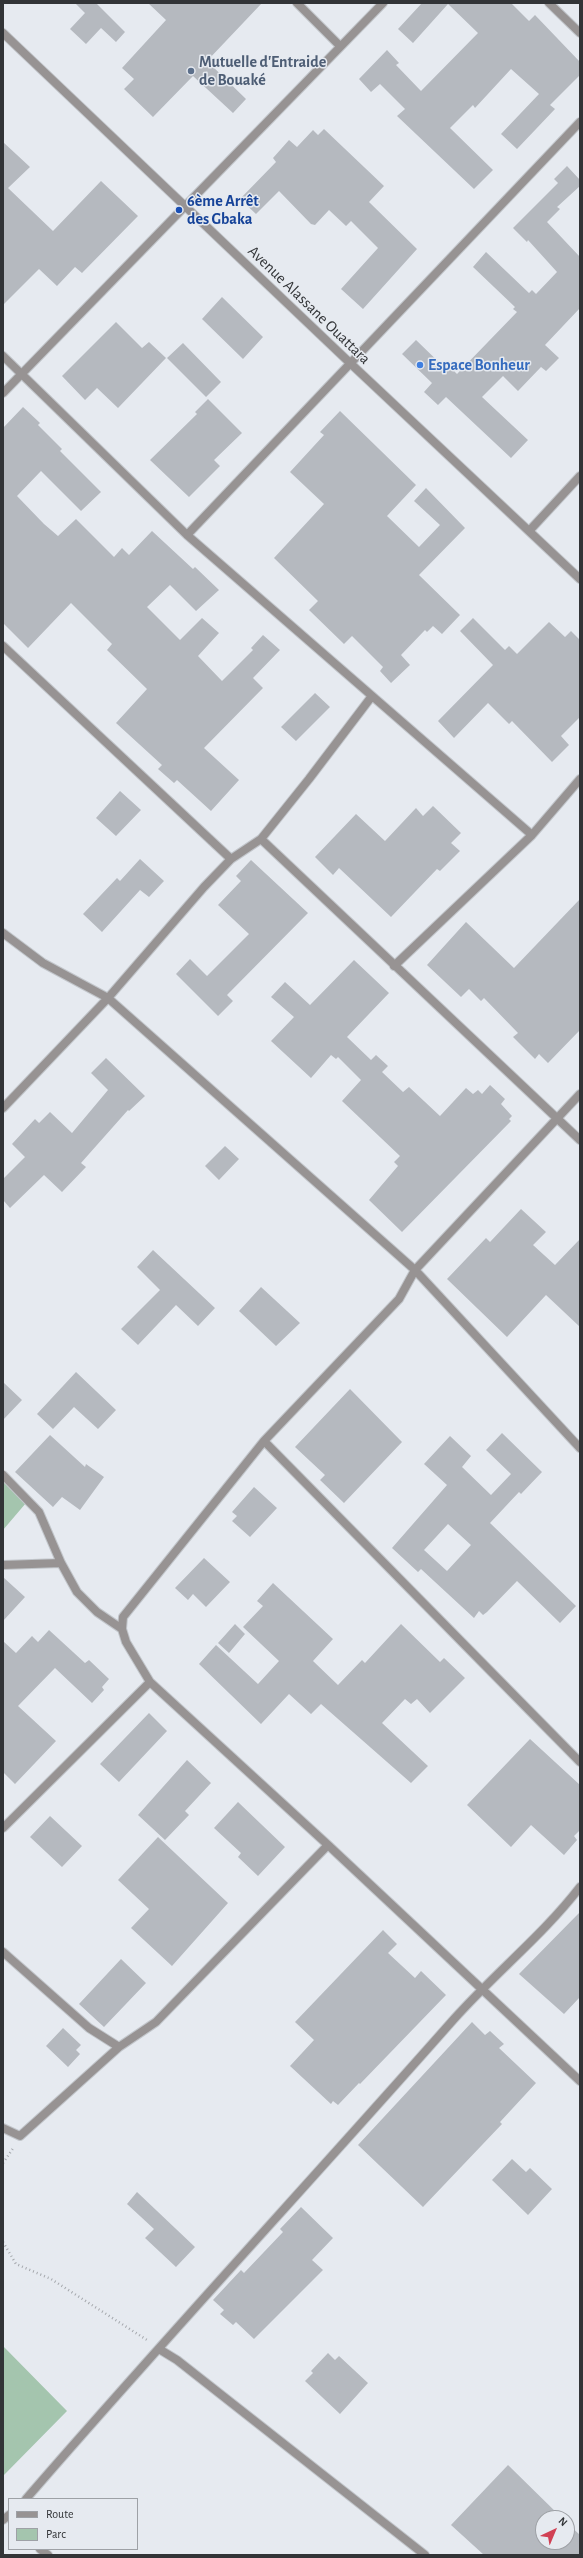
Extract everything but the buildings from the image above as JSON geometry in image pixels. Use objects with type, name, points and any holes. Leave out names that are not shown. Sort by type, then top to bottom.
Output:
[{"type":"street","points":[[297,3],[340,46]]},
{"type":"street","points":[[3,393],[383,3]]},
{"type":"street","points":[[549,3],[580,33]]},
{"type":"street","name":"Avenue Alassane Ouattara","points":[[3,33],[350,363],[530,530],[580,579]]},
{"type":"street","points":[[187,535],[580,122]]},
{"type":"street","points":[[3,356],[187,535],[532,835]]},
{"type":"street","points":[[530,530],[580,476]]},
{"type":"street","points":[[3,646],[231,859]]},
{"type":"street","points":[[3,1108],[108,998],[231,859],[261,839],[372,696]]},
{"type":"street","points":[[394,966],[532,835],[580,779]]},
{"type":"street","points":[[261,839],[580,1140]]},
{"type":"street","points":[[3,933],[43,963],[108,998],[415,1270],[580,1448]]},
{"type":"street","points":[[580,1094],[415,1270],[399,1299],[264,1441],[123,1617],[122,1629],[139,1665],[150,1682],[328,1845],[480,1989],[580,2081]]},
{"type":"street","points":[[264,1441],[580,1762]]},
{"type":"street","points":[[3,1475],[39,1512],[61,1563],[77,1592],[97,1612],[122,1629]]},
{"type":"street","points":[[3,1565],[61,1563]]},
{"type":"street","points":[[3,1828],[150,1682]]},
{"type":"street","points":[[3,2128],[20,2136],[118,2047],[156,2022],[328,1845]]},
{"type":"street","points":[[27,2498],[132,2376],[159,2349],[203,2296],[301,2193],[480,1989],[560,1912],[580,1887]]},
{"type":"street","points":[[3,1952],[89,2028],[118,2047]]},
{"type":"street","points":[[159,2349],[177,2360],[426,2555]]},
{"type":"path","points":[[3,2163],[20,2136]]},
{"type":"path","points":[[3,2242],[16,2264],[51,2279],[132,2329],[159,2349]]},
{"type":"green space","points":[[3,1481],[26,1503],[3,1530]]},
{"type":"green space","points":[[3,2346],[67,2411],[3,2476]]},
{"type":"place","name":"Mutuelle d'Entraide de Bouaké","points":[[191,71]]},
{"type":"place","name":"6ème Arrêt des Gbaka","points":[[179,210]]},
{"type":"place","name":"Espace Bonheur","points":[[420,365]]}]
